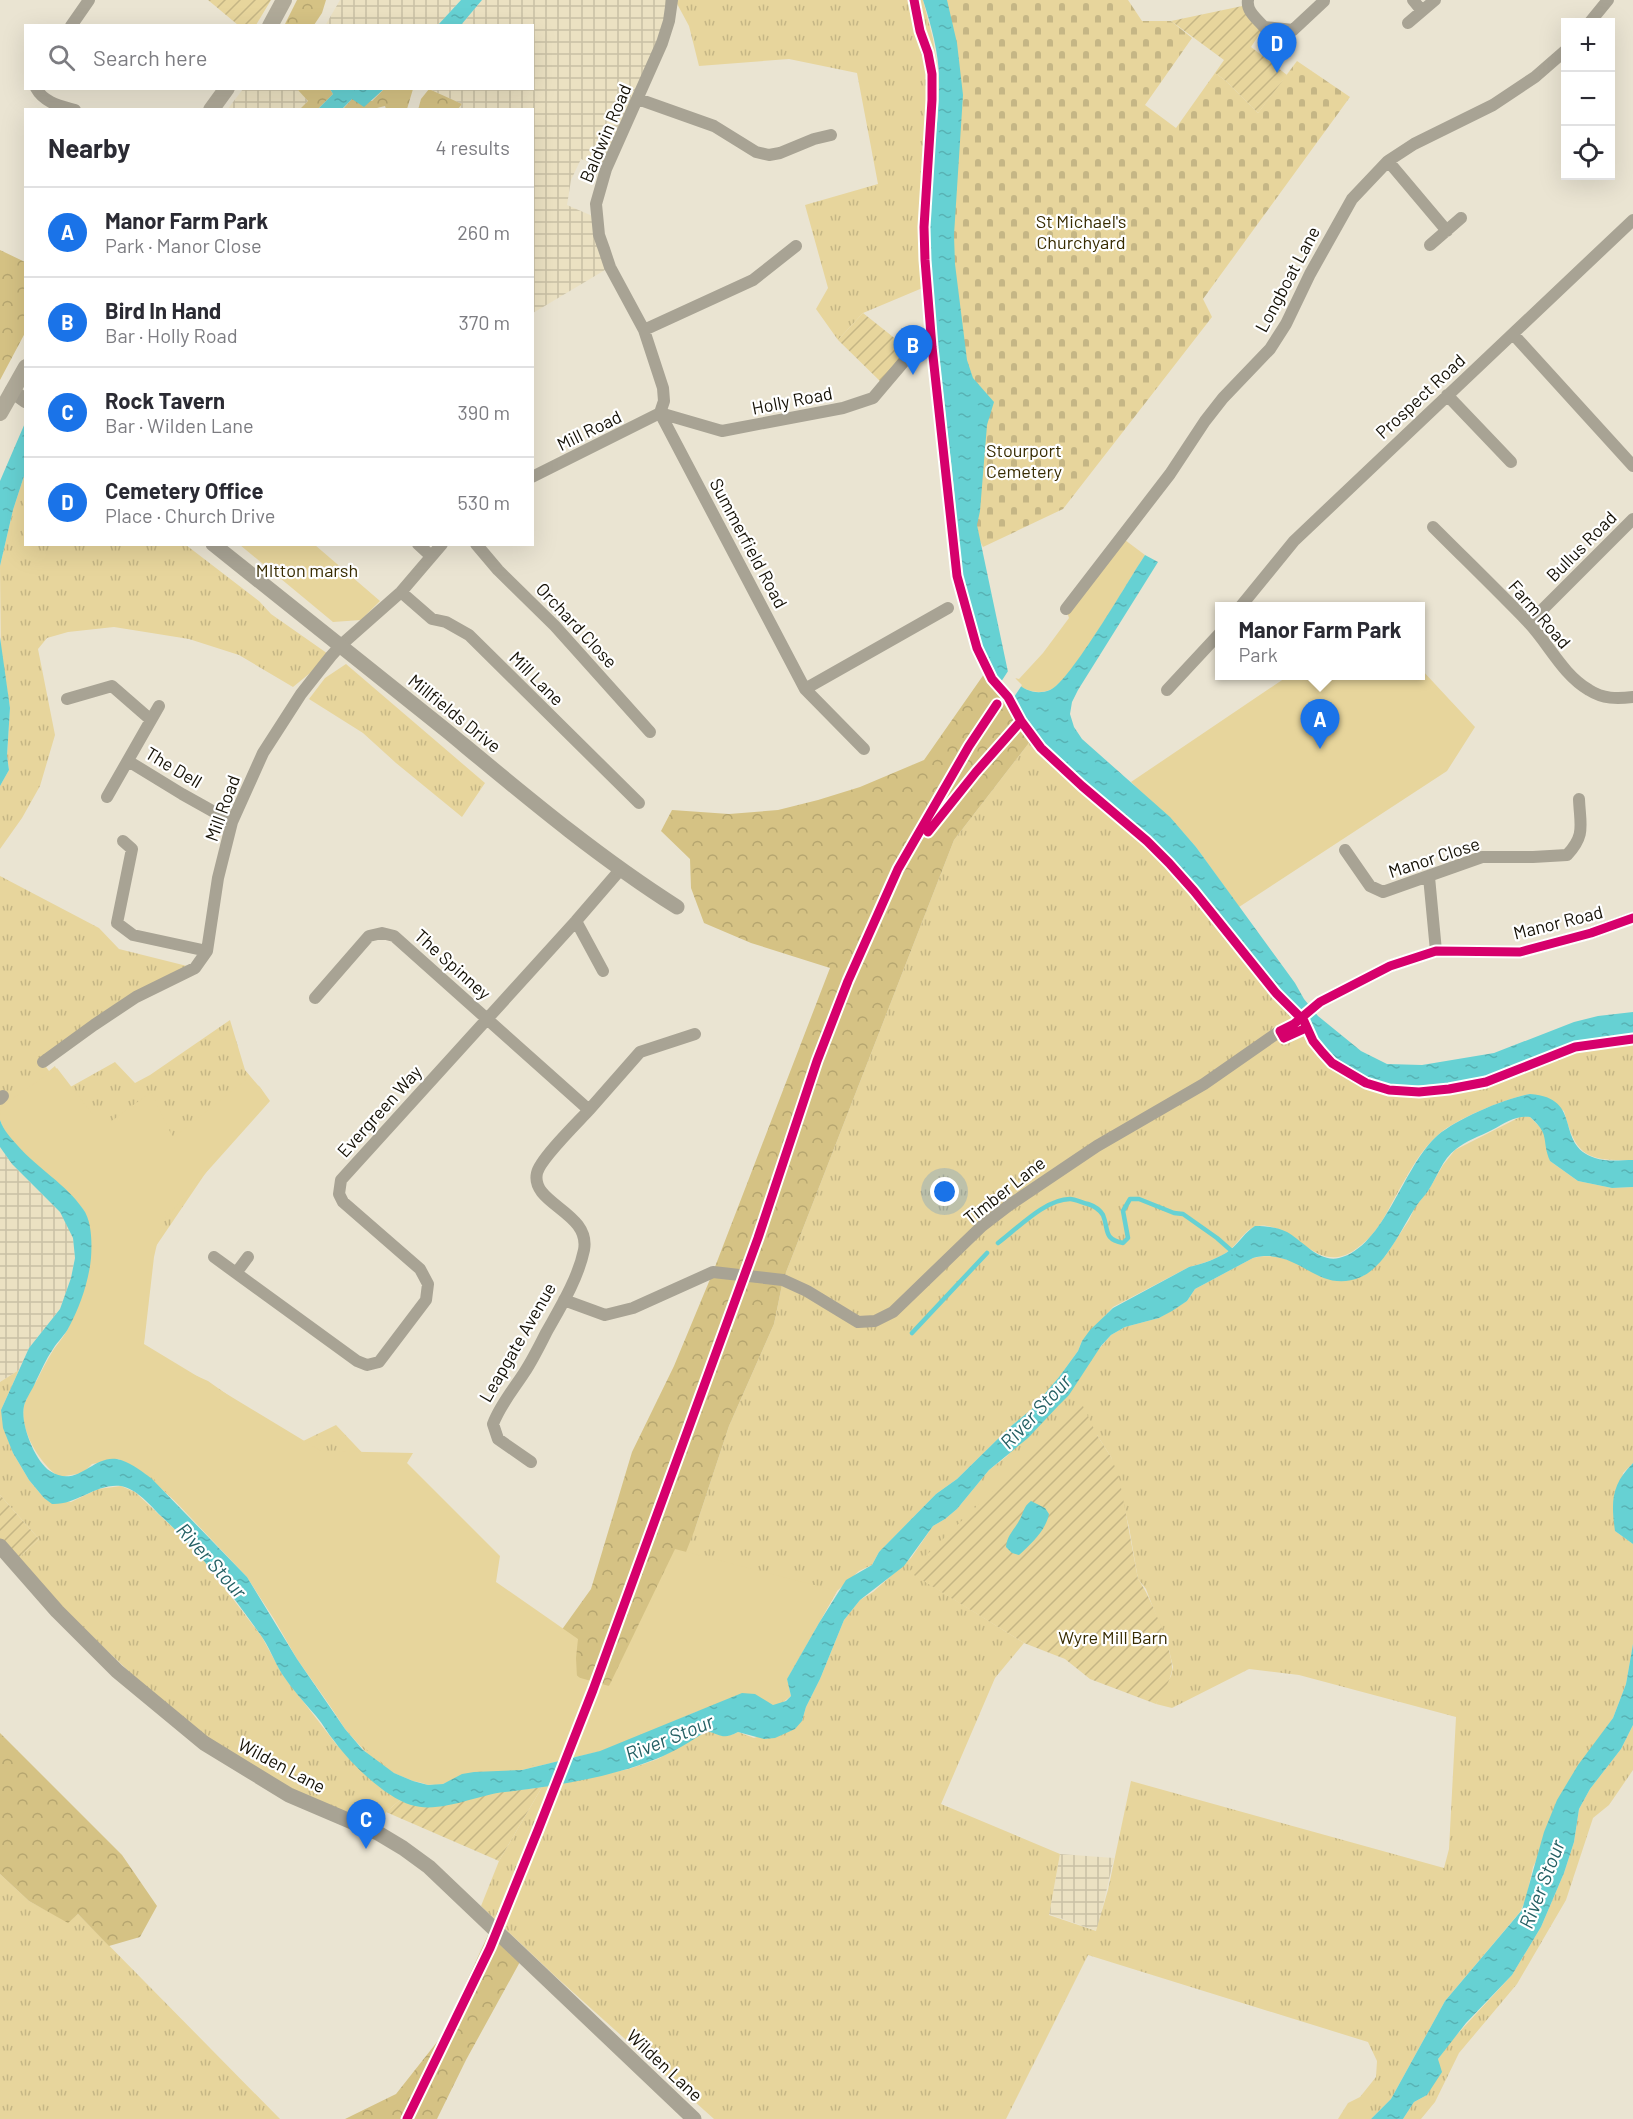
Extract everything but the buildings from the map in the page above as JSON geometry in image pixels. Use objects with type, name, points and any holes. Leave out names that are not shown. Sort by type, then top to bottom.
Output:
[{"type":"main road","points":[[271,24],[284,0]]},
{"type":"main road","points":[[212,108],[226,90]]},
{"type":"main road","points":[[0,413],[21,397],[24,379]]},
{"type":"street","points":[[72,24],[89,0]]},
{"type":"street","name":"Baldwin Road","points":[[660,413],[664,401],[663,388],[644,330],[610,267],[599,235],[596,204],[606,169],[662,44],[672,0]]},
{"type":"street","points":[[1248,0],[1247,5],[1251,13],[1264,27],[1293,30],[1324,1]]},
{"type":"street","points":[[1413,0],[1422,10]]},
{"type":"street","points":[[1408,23],[1435,0]]},
{"type":"street","points":[[1593,18],[1608,0]]},
{"type":"street","name":"Longboat Lane","points":[[1066,609],[1170,474],[1223,398],[1270,349],[1286,324],[1310,274],[1352,199],[1388,161],[1414,144],[1493,105],[1535,77],[1561,54]]},
{"type":"street","points":[[37,90],[48,101],[69,108]]},
{"type":"street","points":[[638,99],[714,126],[756,153],[769,155],[780,153],[814,139],[831,135]]},
{"type":"street","points":[[1388,161],[1447,231]]},
{"type":"street","points":[[1430,245],[1461,218]]},
{"type":"street","name":"Prospect Road","points":[[1244,602],[1294,541],[1633,220]]},
{"type":"street","points":[[644,330],[753,280],[796,246]]},
{"type":"street","points":[[1512,334],[1633,466]]},
{"type":"street","name":"Holly Road","points":[[660,413],[722,431],[843,408],[873,398],[912,352]]},
{"type":"street","points":[[1447,395],[1511,462]]},
{"type":"street","name":"Mill Road","points":[[534,476],[660,413]]},
{"type":"street","name":"Summerfield Road","points":[[660,413],[805,689],[864,749]]},
{"type":"street","name":"Bullus Road","points":[[1529,623],[1633,519]]},
{"type":"street","name":"Farm Road","points":[[1433,527],[1529,623],[1574,679],[1590,691],[1602,696],[1617,699],[1633,697]]},
{"type":"street","name":"Millfields Drive","points":[[216,546],[341,645],[561,825],[620,870],[677,907]]},
{"type":"street","points":[[420,546],[431,556]]},
{"type":"street","name":"Mill Road","points":[[207,951],[218,878],[232,822],[263,753],[301,694],[341,645],[401,592],[440,546]]},
{"type":"street","name":"Orchard Close","points":[[478,546],[498,570],[555,626],[650,732]]},
{"type":"street","name":"Mill Lane","points":[[401,592],[432,619],[446,622],[469,635],[639,803]]},
{"type":"street","points":[[805,689],[948,608]]},
{"type":"street","points":[[1167,690],[1215,638]]},
{"type":"street","points":[[67,699],[112,686],[151,720]]},
{"type":"street","name":"The Dell","points":[[107,797],[159,706]]},
{"type":"street","name":"The Dell","points":[[128,761],[182,795],[232,822]]},
{"type":"street","name":"Manor Close","points":[[1345,850],[1370,886],[1383,892],[1482,857],[1567,855],[1577,844],[1581,833],[1579,799]]},
{"type":"street","points":[[43,1062],[136,997],[195,968],[207,951],[133,934],[117,923],[132,849],[123,841]]},
{"type":"street","name":"Evergreen Way","points":[[214,1257],[357,1361],[367,1365],[379,1362],[426,1300],[428,1284],[420,1269],[342,1202],[339,1194],[340,1184],[360,1157],[487,1020],[620,870]]},
{"type":"street","points":[[1429,877],[1436,951]]},
{"type":"street","name":"Manor Road","points":[[1320,1002],[1390,966],[1436,951],[1520,952],[1591,933],[1633,918]]},
{"type":"street","points":[[576,921],[603,971]]},
{"type":"street","name":"The Spinney","points":[[315,998],[369,936],[382,933],[394,936],[487,1020]]},
{"type":"street","points":[[487,1020],[589,1110],[640,1052],[695,1034]]},
{"type":"street","name":"Timber Lane","points":[[564,1300],[605,1315],[633,1308],[713,1272],[783,1280],[807,1291],[858,1322],[875,1321],[893,1312],[982,1226],[1026,1192],[1097,1146],[1204,1084],[1280,1031]]},
{"type":"street","name":"Leapgate Avenue","points":[[531,1461],[498,1439],[493,1424],[498,1411],[525,1372],[564,1300],[582,1256],[583,1234],[579,1226],[543,1193],[538,1186],[536,1174],[542,1163],[589,1110]]},
{"type":"street","points":[[236,1273],[248,1257]]},
{"type":"street","name":"Wilden Lane","points":[[0,1546],[57,1611],[117,1671],[204,1743],[289,1795],[378,1833],[429,1867],[694,2119]]},
{"type":"shaded area","points":[[340,0],[461,0],[439,24],[326,24]]},
{"type":"shaded area","points":[[482,0],[672,0],[669,21],[606,169],[581,159],[571,180],[567,205],[597,218],[610,267],[534,312],[534,108],[459,108],[462,104],[431,90],[534,90],[534,24],[462,24]]},
{"type":"shaded area","points":[[242,90],[298,90],[308,101],[301,108],[229,108]]},
{"type":"shaded area","points":[[0,1147],[12,1164],[60,1212],[73,1237],[75,1258],[71,1278],[60,1309],[29,1348],[19,1370],[0,1382]]},
{"type":"shaded area","points":[[1060,1854],[1114,1858],[1097,1931],[1049,1914]]},
{"type":"green space","points":[[208,0],[271,0],[257,24],[237,24]]},
{"type":"green space","points":[[297,0],[326,0],[322,13],[315,24],[285,24]]},
{"type":"green space","points":[[675,0],[923,0],[933,39],[939,79],[930,187],[932,284],[863,313],[838,340],[816,309],[828,288],[805,205],[878,184],[857,73],[789,59],[699,66],[689,26]]},
{"type":"green space","name":"St Michael's Churchyard","points":[[939,0],[1128,0],[1142,21],[1171,21],[1192,38],[1145,105],[1176,128],[1215,73],[1258,113],[1297,61],[1350,97],[1203,299],[1212,317],[1063,509],[983,547],[967,516]]},
{"type":"green space","points":[[1247,5],[1264,27],[1251,47],[1287,75],[1258,113],[1215,73],[1224,60],[1171,21]]},
{"type":"green space","points":[[298,90],[331,90],[333,94],[319,108],[301,108],[308,101]]},
{"type":"green space","points":[[383,90],[413,90],[407,108],[386,108],[385,106],[344,108],[352,99],[372,101]]},
{"type":"green space","points":[[428,90],[431,90],[462,104],[459,108],[419,108],[421,99]]},
{"type":"green space","points":[[0,250],[24,262],[24,335],[0,380]]},
{"type":"green space","points":[[863,313],[912,352],[884,385],[838,340]]},
{"type":"green space","points":[[24,476],[24,546],[187,546],[259,601],[271,614],[331,656],[293,687],[239,655],[189,639],[114,627],[68,632],[47,638],[38,649],[55,735],[40,786],[22,818],[0,849],[0,786],[9,770],[7,756],[10,708],[1,651],[0,566],[13,510]]},
{"type":"green space","points":[[1121,537],[1145,555],[1073,667],[1062,681],[1047,691],[1035,692],[1014,682],[1011,677],[1019,679],[1043,653],[1069,618],[1066,609]]},
{"type":"green space","name":"MItton marsh","points":[[241,546],[316,546],[380,601],[361,620],[333,622]]},
{"type":"green space","points":[[346,664],[485,783],[462,817],[363,733],[309,699],[325,678]]},
{"type":"green space","points":[[989,667],[1035,735],[954,840],[783,1280],[774,1324],[729,1426],[695,1529],[640,1669],[623,1682],[593,1690],[548,1649],[591,1589],[632,1452],[674,1366],[713,1272],[830,968],[751,943],[704,923],[691,888],[690,859],[661,831],[672,810],[729,814],[778,810],[860,787],[924,760]]},
{"type":"green space","points":[[1425,673],[1475,727],[1447,771],[1239,907],[1196,847],[1131,782],[1282,680],[1425,680]]},
{"type":"green space","points":[[1035,735],[1056,757],[1151,840],[1180,869],[1275,986],[1306,1019],[1316,1040],[1340,1064],[1352,1072],[1385,1085],[1401,1087],[1465,1082],[1504,1071],[1576,1043],[1609,1036],[1633,1035],[1633,1160],[1604,1159],[1586,1153],[1573,1138],[1564,1111],[1530,1094],[1520,1096],[1470,1116],[1439,1134],[1416,1160],[1375,1231],[1353,1251],[1341,1256],[1330,1257],[1309,1249],[1278,1229],[1267,1226],[1255,1227],[1246,1232],[1231,1249],[1222,1255],[1189,1267],[1113,1307],[1082,1341],[1078,1351],[1059,1377],[1032,1409],[1010,1427],[957,1479],[936,1494],[879,1552],[872,1565],[859,1571],[837,1591],[787,1679],[791,1696],[781,1704],[697,1711],[601,1751],[522,1770],[428,1785],[394,1773],[373,1760],[345,1729],[247,1576],[192,1516],[138,1468],[119,1459],[69,1328],[84,1209],[61,1185],[18,1148],[0,1120],[0,876],[99,928],[119,949],[195,968],[141,994],[43,1063],[49,1071],[55,1066],[65,1090],[115,1062],[135,1083],[230,1020],[245,1070],[262,1090],[152,1252],[143,1352],[208,1381],[297,1444],[336,1425],[548,1649],[695,1529],[729,1426],[774,1324],[783,1280],[954,840]]},
{"type":"green space","points":[[57,1068],[93,1115],[109,1123],[151,1092],[173,1138],[248,1078],[260,1087],[270,1101],[162,1222],[154,1257],[144,1344],[321,1451],[413,1453],[407,1463],[500,1556],[496,1582],[578,1639],[577,1677],[609,1686],[675,1549],[837,1591],[787,1679],[789,1687],[781,1704],[773,1705],[742,1693],[601,1751],[507,1771],[462,1774],[443,1784],[435,1785],[413,1781],[394,1773],[352,1737],[297,1659],[247,1577],[154,1479],[119,1459],[92,1464],[83,1473],[59,1477],[45,1464],[32,1446],[23,1415],[24,1406],[28,1395],[77,1310],[89,1271],[91,1235],[87,1217],[82,1208],[20,1148],[3,1121],[0,1107]]},
{"type":"green space","points":[[1522,1116],[1530,1117],[1544,1131],[1550,1161],[1578,1181],[1612,1188],[1633,1187],[1633,1463],[1623,1473],[1615,1531],[1633,1544],[1633,1644],[1626,1684],[1613,1718],[1599,1738],[1533,1867],[1526,1899],[1520,1912],[1445,2001],[1391,2099],[1371,2119],[1338,2119],[1348,2103],[1360,2097],[1376,2077],[1377,2061],[1368,2042],[1088,1955],[1006,2119],[714,2119],[481,1906],[499,1861],[542,1787],[629,1769],[658,1759],[707,1731],[726,1736],[738,1732],[754,1738],[802,1721],[844,1620],[860,1600],[873,1592],[911,1558],[933,1526],[957,1509],[989,1470],[1007,1456],[1111,1335],[1125,1327],[1159,1318],[1187,1301],[1195,1289],[1253,1258],[1275,1257],[1363,1276],[1386,1255],[1415,1207],[1455,1150]],"holes":[[[1097,1435],[1111,1457],[1129,1527],[1138,1579],[1146,1589],[1173,1667],[1171,1676],[1156,1704],[1172,1708],[1249,1669],[1299,1675],[1456,1717],[1449,1849],[1444,1868],[1131,1781],[1108,1890],[1096,1931],[1049,1915],[1060,1854],[941,1804],[995,1678],[1024,1643],[910,1572]]]},
{"type":"green space","points":[[19,1370],[1,1410],[13,1453],[29,1480],[44,1498],[71,1502],[98,1489],[121,1486],[135,1492],[184,1538],[262,1637],[282,1674],[336,1744],[362,1771],[400,1800],[386,1812],[378,1833],[204,1743],[14,1562],[39,1539],[0,1495],[0,1382]]},
{"type":"green space","name":"Wyre Mill Barn","points":[[1082,1404],[1111,1457],[1119,1477],[1138,1579],[1154,1609],[1172,1662],[1166,1688],[1156,1704],[1090,1679],[1065,1659],[1024,1643],[909,1572]]},
{"type":"green space","points":[[0,1495],[39,1539],[14,1562],[0,1546]]},
{"type":"green space","points":[[1633,1725],[1633,1770],[1609,1805],[1593,1818],[1566,1900],[1517,1984],[1459,2053],[1435,2102],[1421,2119],[1403,2119],[1414,2102],[1427,2095],[1439,2067],[1438,2059],[1451,2041],[1512,1975],[1541,1927],[1564,1873],[1574,1842],[1579,1809],[1590,1789],[1621,1749]]},
{"type":"green space","points":[[0,1733],[122,1855],[157,1906],[140,1937],[109,1946],[78,1914],[68,1923],[29,1901],[0,1874]]},
{"type":"green space","points":[[542,1787],[499,1861],[386,1812],[400,1800],[425,1806],[436,1806],[495,1793]]},
{"type":"green space","points":[[0,1874],[29,1901],[68,1922],[78,1914],[280,2119],[0,2119]]},
{"type":"green space","points":[[488,1935],[521,1960],[466,2060],[437,2119],[345,2119],[396,2094],[441,2037]]},
{"type":"water","points":[[461,0],[482,0],[462,24],[439,24]]},
{"type":"water","points":[[923,0],[947,0],[957,43],[963,95],[954,235],[955,264],[967,360],[973,378],[994,402],[987,425],[977,525],[1008,672],[1011,677],[1025,689],[1037,692],[1050,690],[1059,683],[1085,650],[1145,555],[1158,562],[1078,690],[1072,702],[1070,714],[1074,727],[1082,739],[1170,817],[1196,847],[1318,1016],[1361,1051],[1387,1064],[1422,1065],[1494,1053],[1574,1022],[1598,1016],[1633,1012],[1633,1035],[1609,1036],[1576,1043],[1504,1071],[1465,1082],[1401,1087],[1385,1085],[1352,1072],[1340,1064],[1316,1040],[1306,1019],[1275,986],[1180,869],[1151,840],[1043,745],[1024,721],[1000,681],[994,677],[984,656],[965,591],[935,322],[929,243],[929,199],[938,114],[939,70],[934,39]]},
{"type":"water","points":[[331,90],[383,90],[364,107],[352,99],[343,108],[319,108],[333,94]]},
{"type":"water","points":[[24,425],[24,476],[13,510],[0,566],[0,481]]},
{"type":"water","points":[[0,637],[10,708],[7,756],[9,770],[0,786]]},
{"type":"water","name":"River Stour","points":[[1530,1094],[1547,1097],[1557,1104],[1564,1112],[1575,1143],[1582,1151],[1600,1159],[1633,1160],[1633,1187],[1612,1188],[1578,1181],[1550,1161],[1543,1133],[1537,1123],[1530,1117],[1515,1118],[1469,1141],[1451,1153],[1386,1255],[1370,1272],[1361,1277],[1346,1281],[1332,1280],[1283,1259],[1269,1256],[1253,1258],[1195,1289],[1187,1301],[1172,1311],[1159,1318],[1125,1327],[1111,1335],[1101,1346],[1069,1395],[1028,1438],[989,1470],[957,1509],[933,1526],[904,1566],[860,1600],[844,1620],[802,1721],[795,1729],[775,1738],[764,1739],[738,1732],[722,1736],[707,1731],[663,1756],[638,1766],[600,1776],[494,1794],[446,1806],[422,1807],[401,1801],[380,1787],[342,1751],[286,1680],[263,1639],[226,1587],[148,1502],[127,1488],[112,1486],[70,1501],[52,1504],[29,1480],[13,1453],[3,1428],[1,1410],[29,1348],[60,1309],[71,1278],[75,1258],[73,1238],[60,1212],[12,1164],[0,1147],[0,1120],[8,1134],[26,1154],[76,1200],[86,1214],[91,1232],[90,1266],[80,1302],[67,1330],[46,1361],[24,1406],[24,1422],[30,1442],[44,1466],[60,1476],[70,1476],[103,1461],[121,1460],[138,1468],[152,1479],[247,1577],[297,1659],[345,1729],[363,1750],[394,1773],[428,1785],[443,1784],[462,1774],[474,1772],[522,1770],[600,1751],[742,1693],[755,1694],[773,1705],[786,1701],[791,1696],[787,1679],[846,1580],[872,1565],[879,1552],[936,1494],[957,1479],[1010,1427],[1032,1409],[1059,1377],[1090,1330],[1113,1308],[1189,1267],[1226,1253],[1255,1226],[1271,1227],[1287,1232],[1311,1250],[1332,1259],[1355,1251],[1381,1222],[1414,1165],[1438,1135],[1457,1122],[1482,1110]]},
{"type":"water","points":[[1633,1463],[1633,1544],[1615,1531],[1613,1503],[1620,1479]]},
{"type":"water","points":[[1031,1501],[1045,1508],[1049,1514],[1045,1526],[1024,1551],[1019,1555],[1012,1553],[1006,1547],[1008,1539],[1025,1507]]},
{"type":"water","name":"River Stour","points":[[1633,1644],[1633,1725],[1621,1749],[1590,1789],[1579,1809],[1574,1842],[1564,1873],[1541,1927],[1512,1975],[1466,2023],[1438,2059],[1442,2072],[1427,2095],[1414,2102],[1403,2119],[1371,2119],[1391,2099],[1445,2001],[1522,1910],[1544,1832],[1557,1800],[1578,1765],[1613,1718],[1626,1684]]},
{"type":"pier","points":[[1010,668],[1022,685],[1010,703],[999,685]]},
{"type":"waterway","points":[[998,1243],[1041,1209],[1061,1200],[1070,1199],[1099,1210],[1103,1215],[1109,1236],[1123,1243],[1128,1238],[1123,1211],[1130,1199],[1139,1199],[1174,1213],[1183,1214],[1234,1253]]},
{"type":"waterway","points":[[912,1333],[987,1253]]},
{"type":"cycle path","points":[[914,0],[932,74],[924,227],[925,260],[932,347],[957,576],[977,648],[992,679],[1008,697],[1021,721],[1041,748],[1169,863],[1276,993],[1304,1021],[1313,1041],[1332,1063],[1366,1083],[1389,1090],[1419,1092],[1449,1089],[1486,1082],[1575,1047],[1633,1039]]},
{"type":"cycle path","points":[[407,2119],[490,1948],[593,1690],[758,1238],[817,1061],[848,981],[898,869],[969,746],[997,704]]},
{"type":"cycle path","points":[[928,832],[1021,721]]},
{"type":"cycle path","points":[[1306,1028],[1284,1038],[1280,1031],[1294,1024],[1320,1002],[1390,966],[1436,951],[1520,952],[1591,933],[1633,918]]},
{"type":"place","name":"Cemetery Office","points":[[1277,73]]},
{"type":"place","name":"Bird In Hand","points":[[913,375]]},
{"type":"place","name":"Manor Farm Park","points":[[1320,749]]},
{"type":"place","name":"Rock Tavern","points":[[366,1849]]},
{"type":"park label","name":"Stourport Cemetery","points":[[1024,460]]}]
